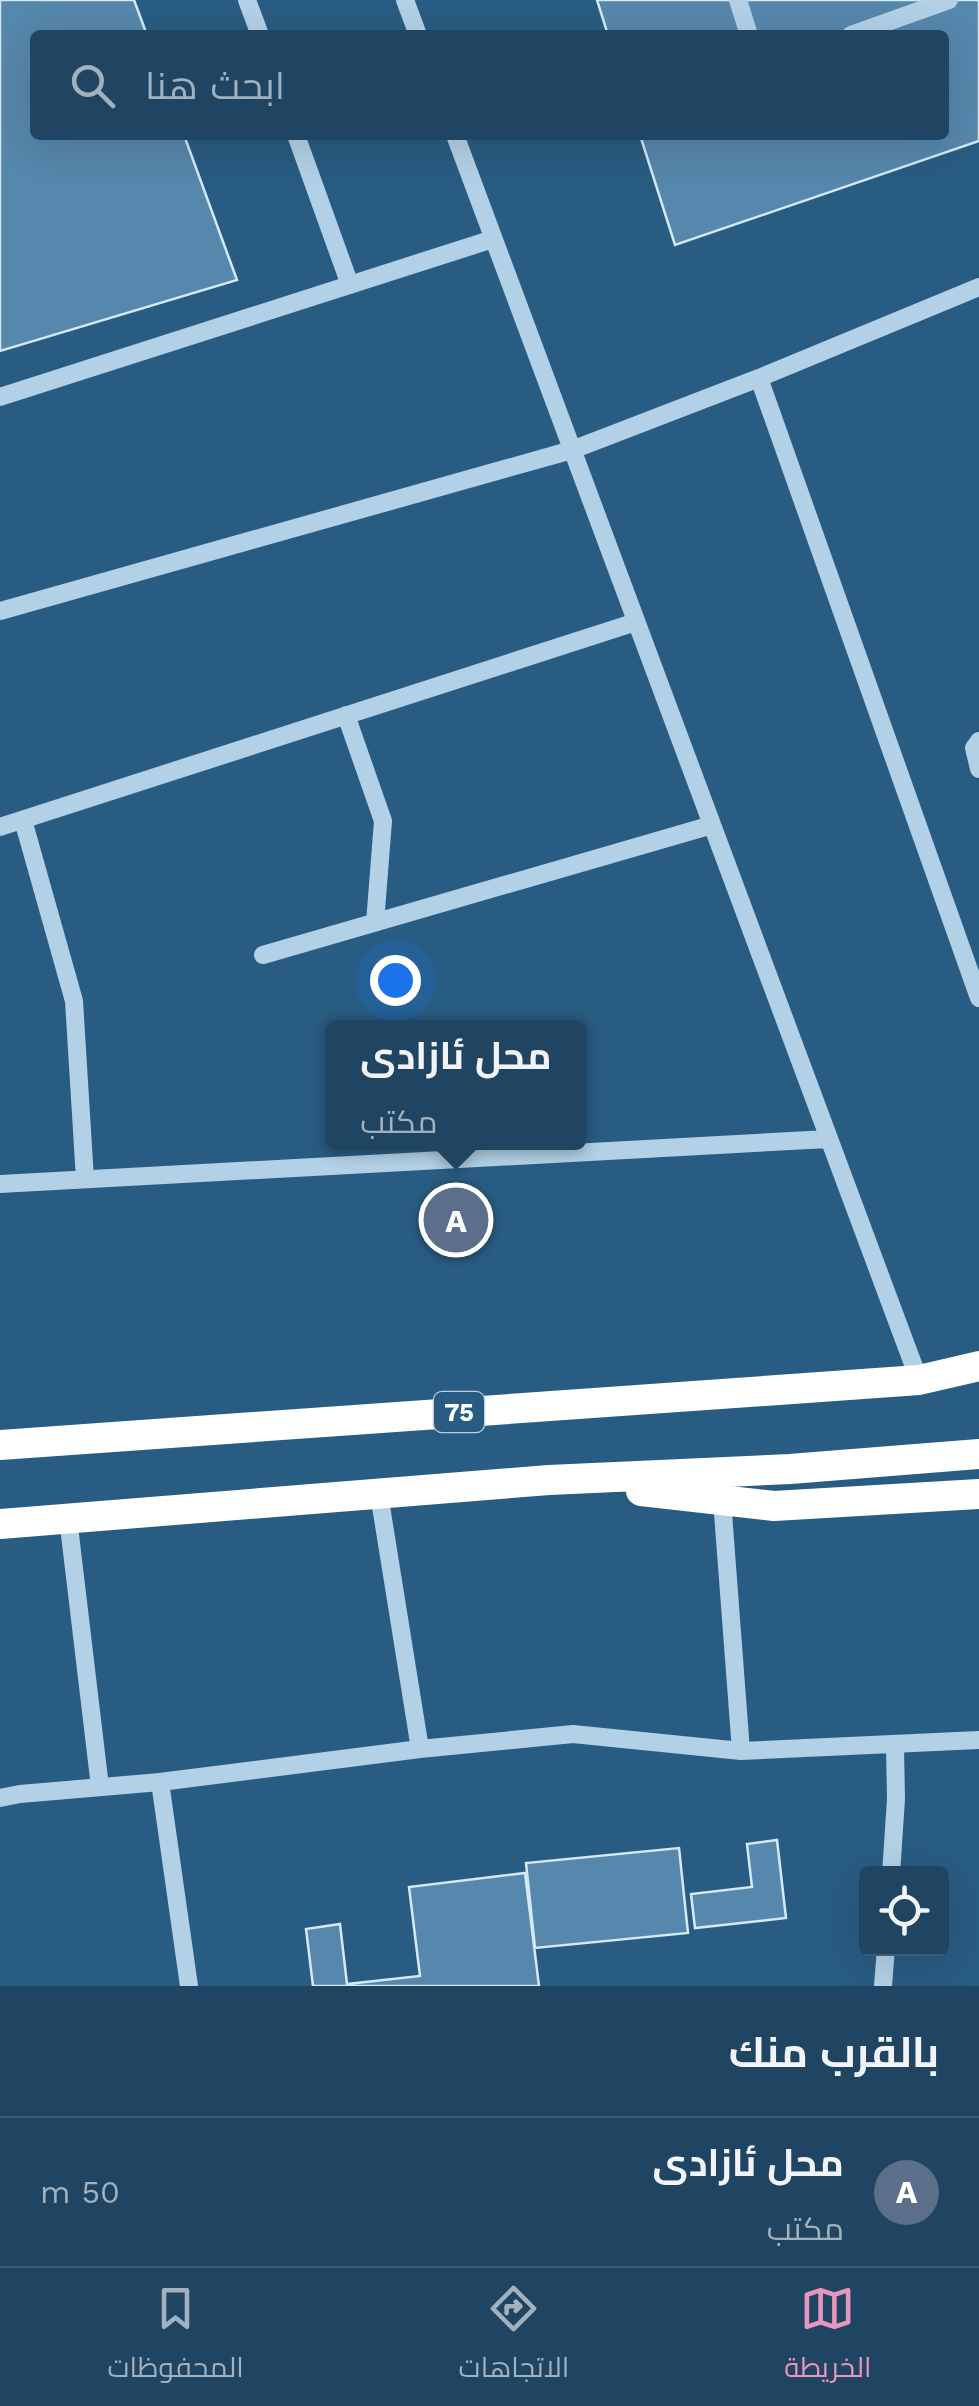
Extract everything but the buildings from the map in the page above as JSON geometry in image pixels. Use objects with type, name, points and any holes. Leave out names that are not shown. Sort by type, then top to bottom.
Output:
[{"type":"highway","points":[[919,1380],[979,1366]]},
{"type":"highway","points":[[919,1380],[979,1377]]},
{"type":"highway","name":"75","points":[[0,1446],[919,1380]]},
{"type":"highway","points":[[0,1524],[549,1480],[790,1469],[979,1454]]},
{"type":"highway","points":[[549,1480],[774,1506],[979,1494]]},
{"type":"street","points":[[247,0],[258,30]]},
{"type":"street","points":[[404,0],[416,30]]},
{"type":"street","points":[[738,0],[747,30]]},
{"type":"street","points":[[865,30],[949,0]]},
{"type":"street","points":[[298,140],[350,285]]},
{"type":"street","points":[[457,140],[919,1380]]},
{"type":"street","points":[[0,397],[494,239]]},
{"type":"street","points":[[0,611],[572,450],[759,378],[979,286]]},
{"type":"street","points":[[759,378],[979,998]]},
{"type":"street","points":[[0,827],[636,622]]},
{"type":"street","points":[[346,715],[383,821],[376,922]]},
{"type":"street","points":[[979,741],[974,748],[979,769]]},
{"type":"street","points":[[24,820],[74,1000],[84,1179]]},
{"type":"street","points":[[262,956],[712,825]]},
{"type":"street","points":[[0,1184],[828,1139]]},
{"type":"street","points":[[379,1494],[420,1749]]},
{"type":"street","points":[[722,1500],[741,1751]]},
{"type":"street","points":[[68,1518],[100,1787]]},
{"type":"street","points":[[0,1798],[573,1734],[741,1751],[979,1740]]},
{"type":"street","points":[[892,1866],[896,1746]]},
{"type":"street","points":[[160,1782],[189,1986]]},
{"type":"street","points":[[883,1986],[885,1956]]},
{"type":"place","name":"محل ئازادى","points":[[456,1220]]}]
